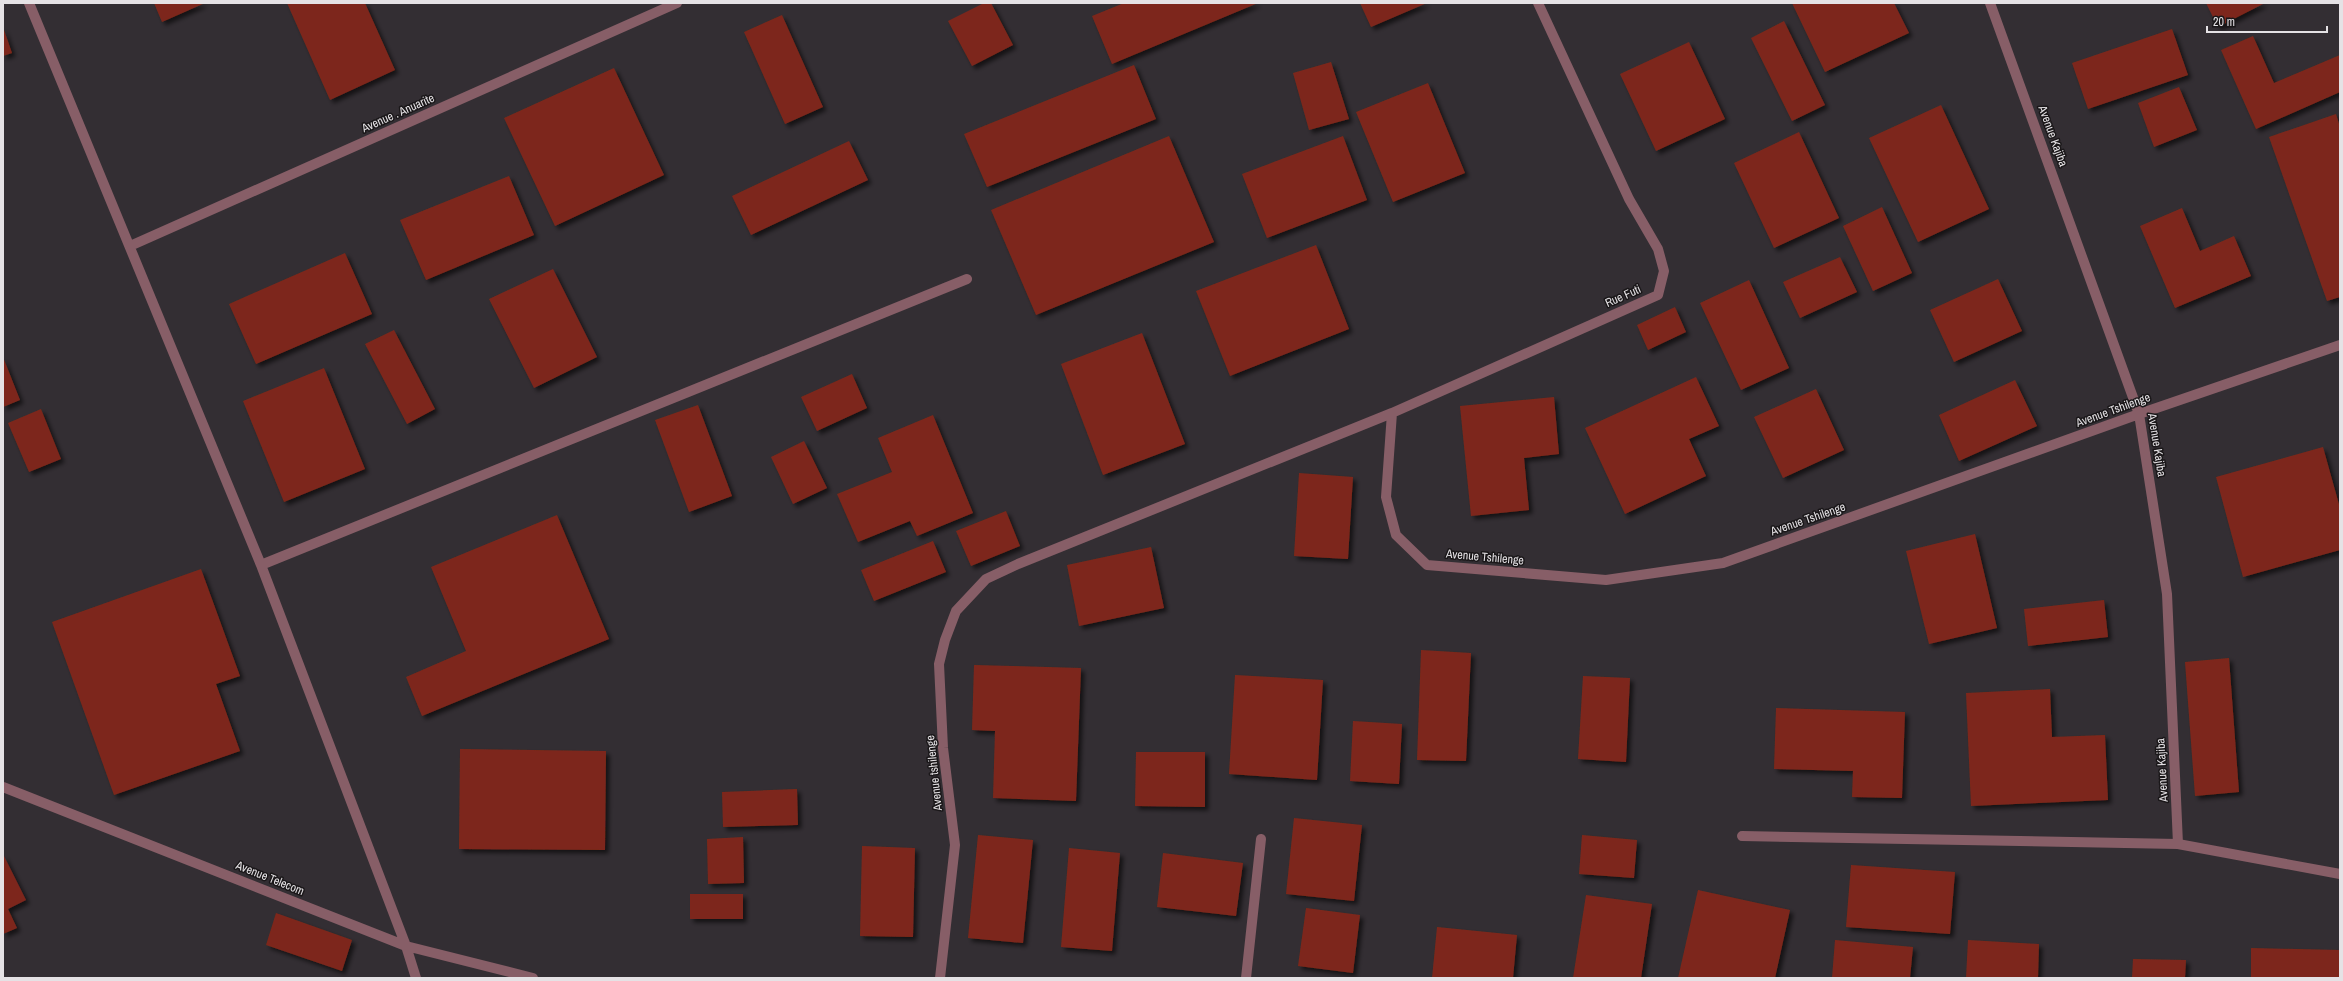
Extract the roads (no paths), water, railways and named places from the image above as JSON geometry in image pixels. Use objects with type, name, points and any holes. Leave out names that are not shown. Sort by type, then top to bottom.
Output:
[{"type":"street","points":[[29,3],[261,565],[406,946],[416,978]]},
{"type":"street","name":"Avenue . Anuarite","points":[[130,246],[677,3]]},
{"type":"street","name":"Rue Futi","points":[[1392,413],[1658,295],[1664,271],[1658,248],[1629,199],[1538,3]]},
{"type":"street","name":"Avenue Kajiba","points":[[1990,3],[2139,414],[2167,594],[2178,844]]},
{"type":"street","points":[[261,565],[967,279]]},
{"type":"street","name":"Avenue Tshilenge","points":[[1392,413],[1386,497],[1396,536],[1427,565],[1606,580],[1723,563],[2139,414],[2340,345]]},
{"type":"street","name":"Avenue tshilenge","points":[[940,978],[954,844],[943,748],[939,664],[945,640],[956,611],[986,579],[1018,564],[1392,413]]},
{"type":"street","name":"Avenue Telecom","points":[[3,787],[406,946],[533,978]]},
{"type":"street","points":[[1742,836],[2178,844],[2340,874]]},
{"type":"street","points":[[1246,978],[1261,839]]}]
